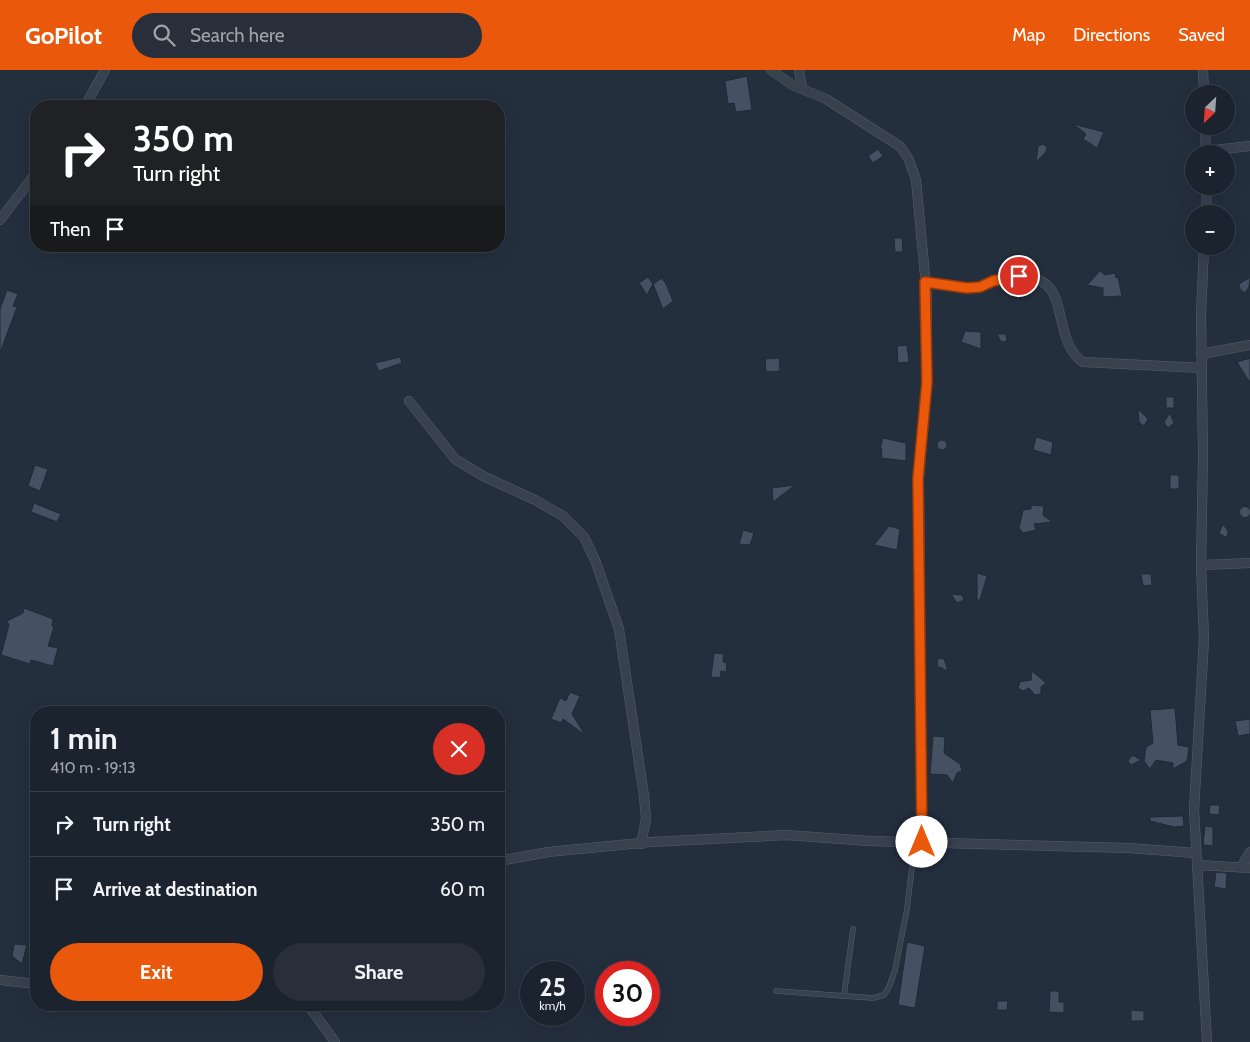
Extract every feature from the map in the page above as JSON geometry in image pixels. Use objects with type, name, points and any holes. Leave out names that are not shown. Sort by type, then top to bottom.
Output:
[{"type":"street","points":[[88,100],[105,70]]},
{"type":"street","points":[[771,70],[802,89],[826,100],[901,146],[909,160],[916,180],[925,282],[927,382],[918,478],[918,842]]},
{"type":"street","points":[[799,70],[802,89]]},
{"type":"street","points":[[1203,70],[1204,85]]},
{"type":"street","points":[[1235,148],[1250,146]]},
{"type":"street","points":[[0,219],[30,181]]},
{"type":"street","points":[[1204,255],[1201,354],[1201,565],[1204,639],[1196,766],[1196,854],[1207,1042]]},
{"type":"street","points":[[925,282],[967,288],[980,287],[993,281],[1019,276],[1034,278],[1050,285],[1069,345],[1075,357],[1083,362],[1202,368]]},
{"type":"street","points":[[1201,354],[1250,345]]},
{"type":"street","points":[[409,401],[455,458],[483,476],[535,500],[563,516],[584,537],[595,560],[619,630],[644,796],[646,819],[641,844]]},
{"type":"street","points":[[1201,565],[1250,563]]},
{"type":"street","points":[[505,860],[548,852],[786,835],[990,846],[1129,848],[1196,854]]},
{"type":"street","points":[[1198,865],[1245,868],[1250,852]]},
{"type":"street","points":[[0,980],[30,983]]},
{"type":"street","points":[[312,1011],[335,1042]]},
{"type":"lane","points":[[776,991],[873,998],[884,995],[889,987],[907,909],[918,842]]},
{"type":"lane","points":[[844,996],[853,929]]},
{"type":"building","points":[[747,76],[752,110],[736,112],[734,103],[728,104],[725,81]]},
{"type":"building","points":[[1073,124],[1104,132],[1097,148],[1083,139],[1086,134]]},
{"type":"building","points":[[1043,144],[1047,147],[1046,152],[1036,162],[1038,146]]},
{"type":"building","points":[[878,149],[883,156],[873,163],[868,156]]},
{"type":"building","points":[[894,238],[902,238],[903,252],[895,252]]},
{"type":"building","points":[[1100,271],[1105,275],[1115,273],[1116,278],[1118,277],[1122,296],[1103,297],[1103,288],[1087,285]]},
{"type":"building","points":[[648,277],[653,284],[647,295],[639,283]]},
{"type":"building","points":[[1250,277],[1249,287],[1245,293],[1240,289],[1239,284]]},
{"type":"building","points":[[662,278],[673,301],[663,309],[653,284]]},
{"type":"building","points":[[7,290],[18,294],[13,306],[17,307],[0,353],[0,309]]},
{"type":"building","points":[[965,331],[981,332],[981,349],[961,342]]},
{"type":"building","points":[[997,334],[1006,334],[1007,341],[1001,342]]},
{"type":"building","points":[[907,345],[909,362],[898,363],[897,346]]},
{"type":"building","points":[[400,357],[402,363],[379,371],[375,363]]},
{"type":"building","points":[[779,358],[780,371],[766,372],[765,359]]},
{"type":"building","points":[[1250,358],[1250,383],[1237,362]]},
{"type":"building","points":[[1166,397],[1174,397],[1174,408],[1166,408]]},
{"type":"building","points":[[1138,409],[1148,419],[1144,426],[1139,422]]},
{"type":"building","points":[[1170,413],[1174,423],[1168,428],[1164,422]]},
{"type":"building","points":[[1036,437],[1053,442],[1051,455],[1033,450]]},
{"type":"building","points":[[883,438],[906,443],[906,461],[881,458],[882,449],[880,449]]},
{"type":"building","points":[[940,440],[944,440],[947,445],[946,449],[940,450],[937,447],[937,443]]},
{"type":"building","points":[[35,465],[48,469],[40,491],[28,486]]},
{"type":"building","points":[[1170,475],[1179,475],[1179,489],[1170,489]]},
{"type":"building","points":[[795,485],[773,502],[772,488]]},
{"type":"building","points":[[34,503],[61,514],[57,522],[31,512]]},
{"type":"building","points":[[1031,505],[1044,506],[1043,515],[1052,522],[1034,524],[1036,530],[1023,533],[1019,528],[1023,510],[1031,509]]},
{"type":"building","points":[[1243,507],[1247,507],[1250,512],[1249,516],[1243,517],[1240,514],[1240,510]]},
{"type":"building","points":[[1223,524],[1228,531],[1228,535],[1225,537],[1219,533]]},
{"type":"building","points":[[889,526],[900,529],[897,550],[874,545]]},
{"type":"building","points":[[743,530],[754,533],[750,545],[739,544]]},
{"type":"building","points":[[977,573],[987,576],[980,600],[977,600]]},
{"type":"building","points":[[1141,574],[1151,574],[1152,585],[1143,586]]},
{"type":"building","points":[[951,594],[962,595],[964,600],[957,603]]},
{"type":"building","points":[[24,608],[53,619],[52,626],[54,627],[48,646],[58,648],[53,666],[31,660],[30,664],[1,655],[9,625],[7,621],[23,613]]},
{"type":"building","points":[[714,653],[724,654],[723,662],[727,663],[726,672],[721,671],[720,678],[711,677]]},
{"type":"building","points":[[938,658],[944,659],[948,671],[937,666]]},
{"type":"building","points":[[1032,671],[1046,683],[1041,687],[1041,694],[1035,695],[1029,688],[1023,691],[1018,688],[1020,682],[1031,680]]},
{"type":"building","points":[[570,692],[580,696],[572,714],[585,735],[563,719],[561,723],[551,719],[560,698],[566,701]]},
{"type":"building","points":[[1175,708],[1178,745],[1189,747],[1187,761],[1173,769],[1173,763],[1156,760],[1150,769],[1144,761],[1146,747],[1153,743],[1150,710]]},
{"type":"building","points":[[1250,719],[1250,734],[1238,736],[1235,721]]},
{"type":"building","points":[[933,736],[945,737],[944,753],[960,764],[962,771],[957,773],[953,783],[947,775],[930,774]]},
{"type":"building","points":[[1131,756],[1141,760],[1131,765],[1128,761]]},
{"type":"building","points":[[1210,805],[1220,805],[1219,815],[1209,814]]},
{"type":"building","points":[[1183,816],[1184,826],[1174,827],[1150,821],[1150,817]]},
{"type":"building","points":[[1205,826],[1213,827],[1213,846],[1203,845]]},
{"type":"building","points":[[1216,872],[1227,873],[1226,889],[1214,887]]},
{"type":"building","points":[[907,942],[925,946],[915,1008],[898,1005]]},
{"type":"building","points":[[14,944],[27,945],[22,964],[12,956]]},
{"type":"building","points":[[1050,991],[1059,991],[1059,1002],[1064,1002],[1064,1013],[1049,1012]]},
{"type":"building","points":[[997,1001],[1008,1001],[1007,1010],[997,1010]]},
{"type":"building","points":[[1131,1010],[1144,1011],[1144,1021],[1131,1021]]},
{"type":"route","points":[[922,842],[918,478],[927,382],[927,297],[925,282],[967,288],[980,287],[993,281],[1019,276]]}]
